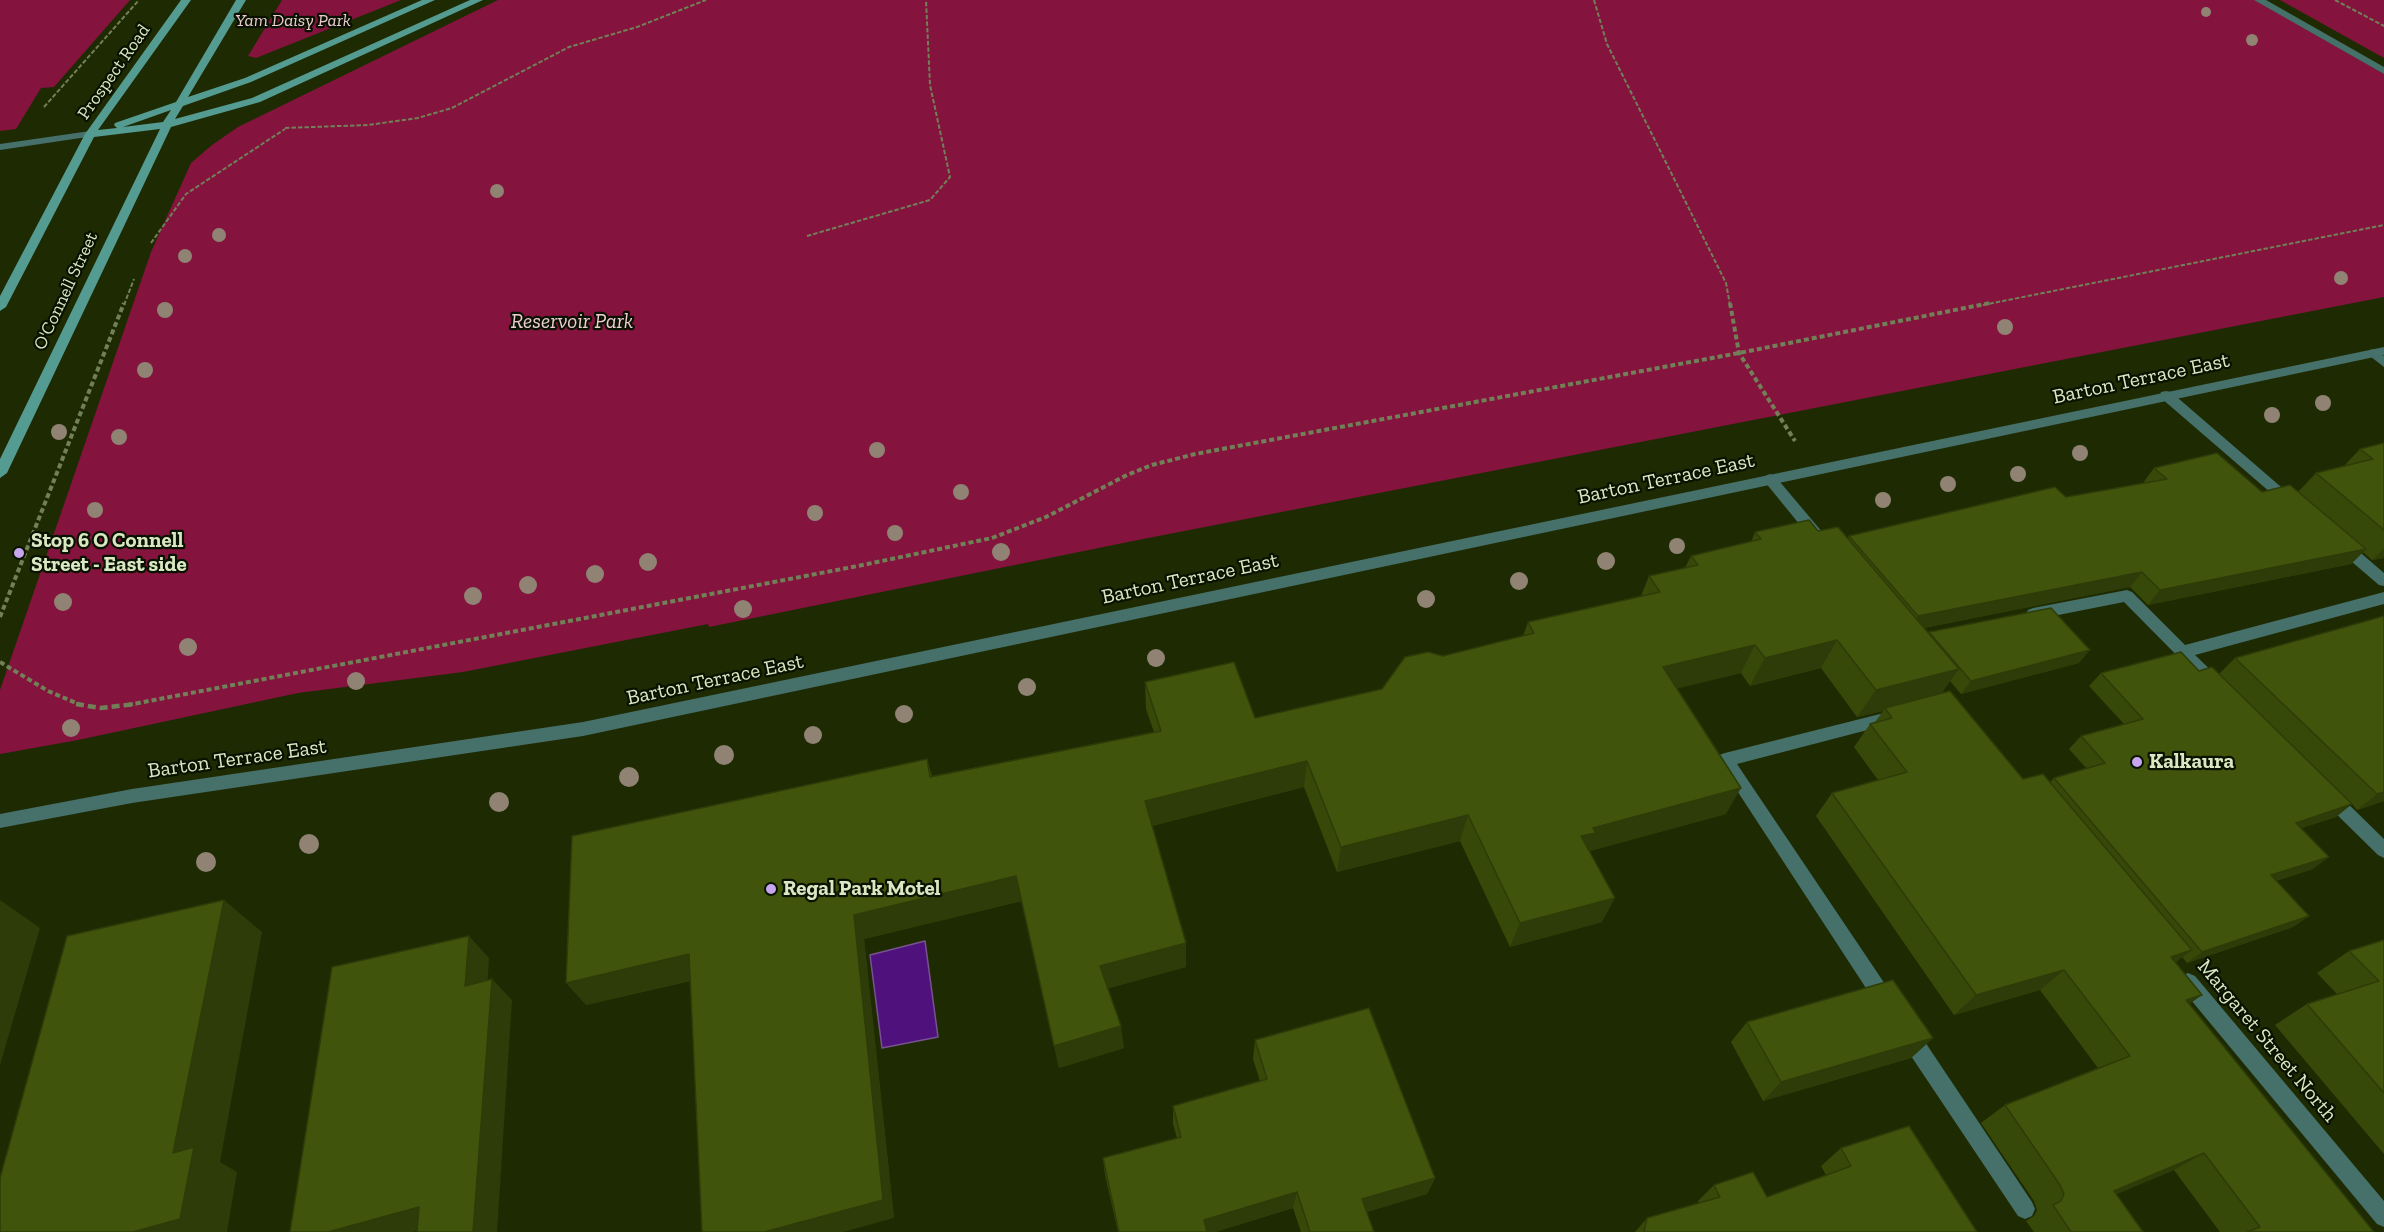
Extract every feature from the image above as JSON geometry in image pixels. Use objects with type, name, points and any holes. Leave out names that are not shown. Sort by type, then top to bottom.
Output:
[{"type":"main road","name":"Prospect Road","points":[[90,134],[186,0]]},
{"type":"main road","points":[[179,104],[241,0]]},
{"type":"main road","points":[[0,307],[90,134],[248,80],[430,0]]},
{"type":"main road","points":[[90,134],[167,125],[256,100],[478,0]]},
{"type":"main road","name":"O'Connell Street","points":[[0,473],[179,104]]},
{"type":"street","points":[[2259,0],[2384,71]]},
{"type":"street","points":[[0,147],[90,134]]},
{"type":"street","name":"Barton Terrace East","points":[[0,821],[132,796],[583,729],[2166,395],[2380,356]]},
{"type":"street","points":[[2166,395],[2305,514]]},
{"type":"street","points":[[1770,479],[1831,553]]},
{"type":"street","points":[[2331,537],[2384,581]]},
{"type":"street","points":[[2021,616],[2127,596],[2224,693]]},
{"type":"street","points":[[2182,652],[2384,598]]},
{"type":"street","points":[[1908,712],[1725,760],[2025,1209]]},
{"type":"street","points":[[2317,784],[2384,850]]},
{"type":"street","name":"Margaret Street North","points":[[2180,973],[2384,1218]]},
{"type":"path","points":[[44,108],[139,0]]},
{"type":"path","points":[[275,124],[285,129],[368,125],[418,118],[452,108],[478,96],[569,48],[637,27],[706,0]]},
{"type":"path","points":[[807,236],[930,200],[950,177],[930,85],[926,0]]},
{"type":"path","points":[[1594,0],[1607,44],[1726,283],[1739,353],[1813,470]]},
{"type":"path","points":[[2335,0],[2384,26]]},
{"type":"path","points":[[145,251],[186,194],[285,129]]},
{"type":"path","points":[[0,662],[46,690],[79,705],[100,708],[128,705],[858,566],[992,538],[1046,517],[1127,475],[1152,465],[1195,454],[1739,353],[2384,225]]},
{"type":"path","points":[[0,617],[136,273]]},
{"type":"green space","points":[[0,0],[130,0],[54,87],[41,88],[16,129],[0,131]]},
{"type":"green space","name":"Yam Daisy Park","points":[[282,0],[401,0],[256,58],[248,56]]},
{"type":"green space","name":"Reservoir Park","points":[[498,0],[2255,0],[2384,74],[2384,297],[1138,540],[709,627],[708,624],[463,672],[298,693],[78,740],[0,754],[0,690],[151,252],[191,163],[238,127]]},
{"type":"green space","points":[[2280,0],[2384,0],[2384,58]]},
{"type":"shaded area","points":[[925,941],[938,1037],[882,1048],[870,955]]},
{"type":"building","points":[[2384,443],[2384,530],[2316,473],[2373,459],[2360,449]]},
{"type":"building","points":[[2217,453],[2262,492],[2290,485],[2366,549],[2160,590],[2142,572],[1918,616],[1849,536],[2055,487],[2066,497],[2167,479],[2154,468]]},
{"type":"building","points":[[1809,520],[1818,531],[1838,527],[1959,669],[1876,690],[1837,640],[1765,658],[1755,645],[1663,667],[1741,788],[1593,828],[1596,833],[1581,836],[1615,898],[1520,923],[1468,815],[1341,847],[1307,761],[1145,801],[1186,943],[1100,966],[1121,1026],[1054,1046],[1016,876],[854,915],[883,1200],[764,1232],[702,1232],[689,954],[566,983],[572,836],[927,759],[930,777],[1161,731],[1145,682],[1234,662],[1255,718],[1382,689],[1405,657],[1428,652],[1443,656],[1534,633],[1528,622],[1660,592],[1649,576],[1698,565],[1691,556],[1761,539],[1755,532]]},
{"type":"building","points":[[2051,608],[2090,650],[1971,681],[1929,632]]},
{"type":"building","points":[[2384,616],[2384,792],[2377,794],[2235,658]]},
{"type":"building","points":[[2181,652],[2199,671],[2212,667],[2352,804],[2296,823],[2329,857],[2271,875],[2309,916],[2202,952],[2054,778],[2105,763],[2081,736],[2143,719],[2101,673]]},
{"type":"building","points":[[1950,691],[2023,779],[2043,774],[2192,950],[2171,957],[2202,995],[2186,1000],[2374,1232],[2247,1232],[2260,1227],[2204,1153],[2114,1191],[2143,1232],[2071,1232],[2053,1205],[2061,1201],[2064,1194],[2060,1185],[2005,1105],[2130,1056],[2064,970],[1976,995],[1832,793],[1907,772],[1870,724],[1892,718],[1885,708]]},
{"type":"building","points":[[224,900],[173,1153],[194,1147],[180,1219],[133,1232],[0,1232],[0,1178],[67,936]]},
{"type":"building","points":[[469,936],[465,986],[492,979],[473,1232],[417,1232],[419,1207],[328,1232],[290,1232],[332,967]]},
{"type":"building","points":[[2384,940],[2384,1093],[2307,1004],[2379,981],[2349,951]]},
{"type":"building","points":[[1893,980],[1933,1038],[1781,1082],[1747,1022]]},
{"type":"building","points":[[1369,1008],[1435,1178],[1362,1199],[1374,1232],[1310,1232],[1297,1192],[1204,1220],[1207,1232],[1119,1232],[1103,1158],[1181,1137],[1173,1106],[1267,1079],[1255,1040]]},
{"type":"building","points":[[1909,1126],[1977,1232],[1644,1232],[1647,1218],[1720,1197],[1714,1185],[1753,1172],[1767,1197],[1851,1166],[1841,1148]]},
{"type":"place","name":"Stop 6 O Connell Street - East side","points":[[19,553]]},
{"type":"place","name":"Kalkaura","points":[[2137,762]]},
{"type":"place","name":"Regal Park Motel","points":[[771,889]]}]
